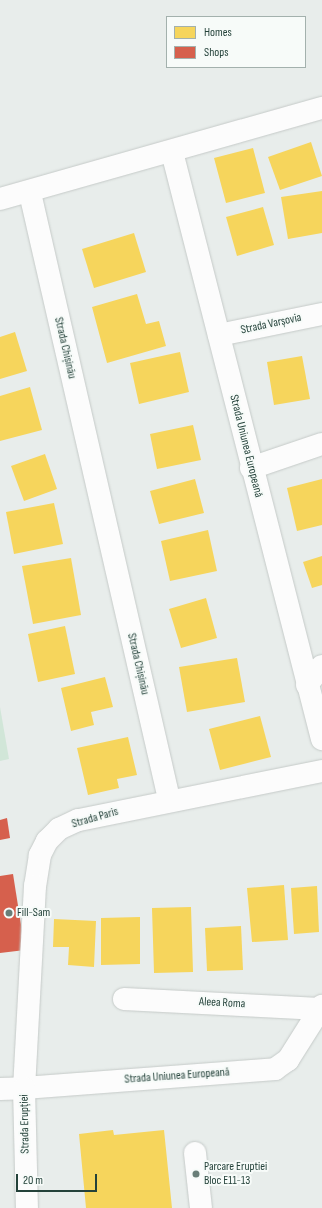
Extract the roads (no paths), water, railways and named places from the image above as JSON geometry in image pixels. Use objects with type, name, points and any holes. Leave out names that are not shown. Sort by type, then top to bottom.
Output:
[{"type":"street","points":[[0,200],[30,193],[322,108]]},
{"type":"street","name":"Strada Uniunea Europeană","points":[[172,152],[219,335],[251,468],[322,739]]},
{"type":"street","name":"Strada Chișinău","points":[[30,193],[169,799]]},
{"type":"street","name":"Strada Varșovia","points":[[219,335],[322,314]]},
{"type":"street","points":[[251,468],[322,444]]},
{"type":"street","points":[[307,685],[322,666]]},
{"type":"street","name":"Strada Paris","points":[[24,1088],[35,886],[40,855],[47,841],[58,829],[78,820],[169,799],[322,771]]},
{"type":"street","name":"Aleea Roma","points":[[124,999],[321,1007]]},
{"type":"street","name":"Strada Uniunea Europeană","points":[[0,1089],[275,1069],[288,1060],[321,1007]]},
{"type":"street","name":"Strada Erupției","points":[[24,1088],[27,1208]]},
{"type":"street","points":[[195,1153],[200,1208]]},
{"type":"place","name":"Fill-Sam","points":[[9,913]]},
{"type":"place","name":"Parcare Eruptiei Bloc E11-13","points":[[196,1174]]}]
